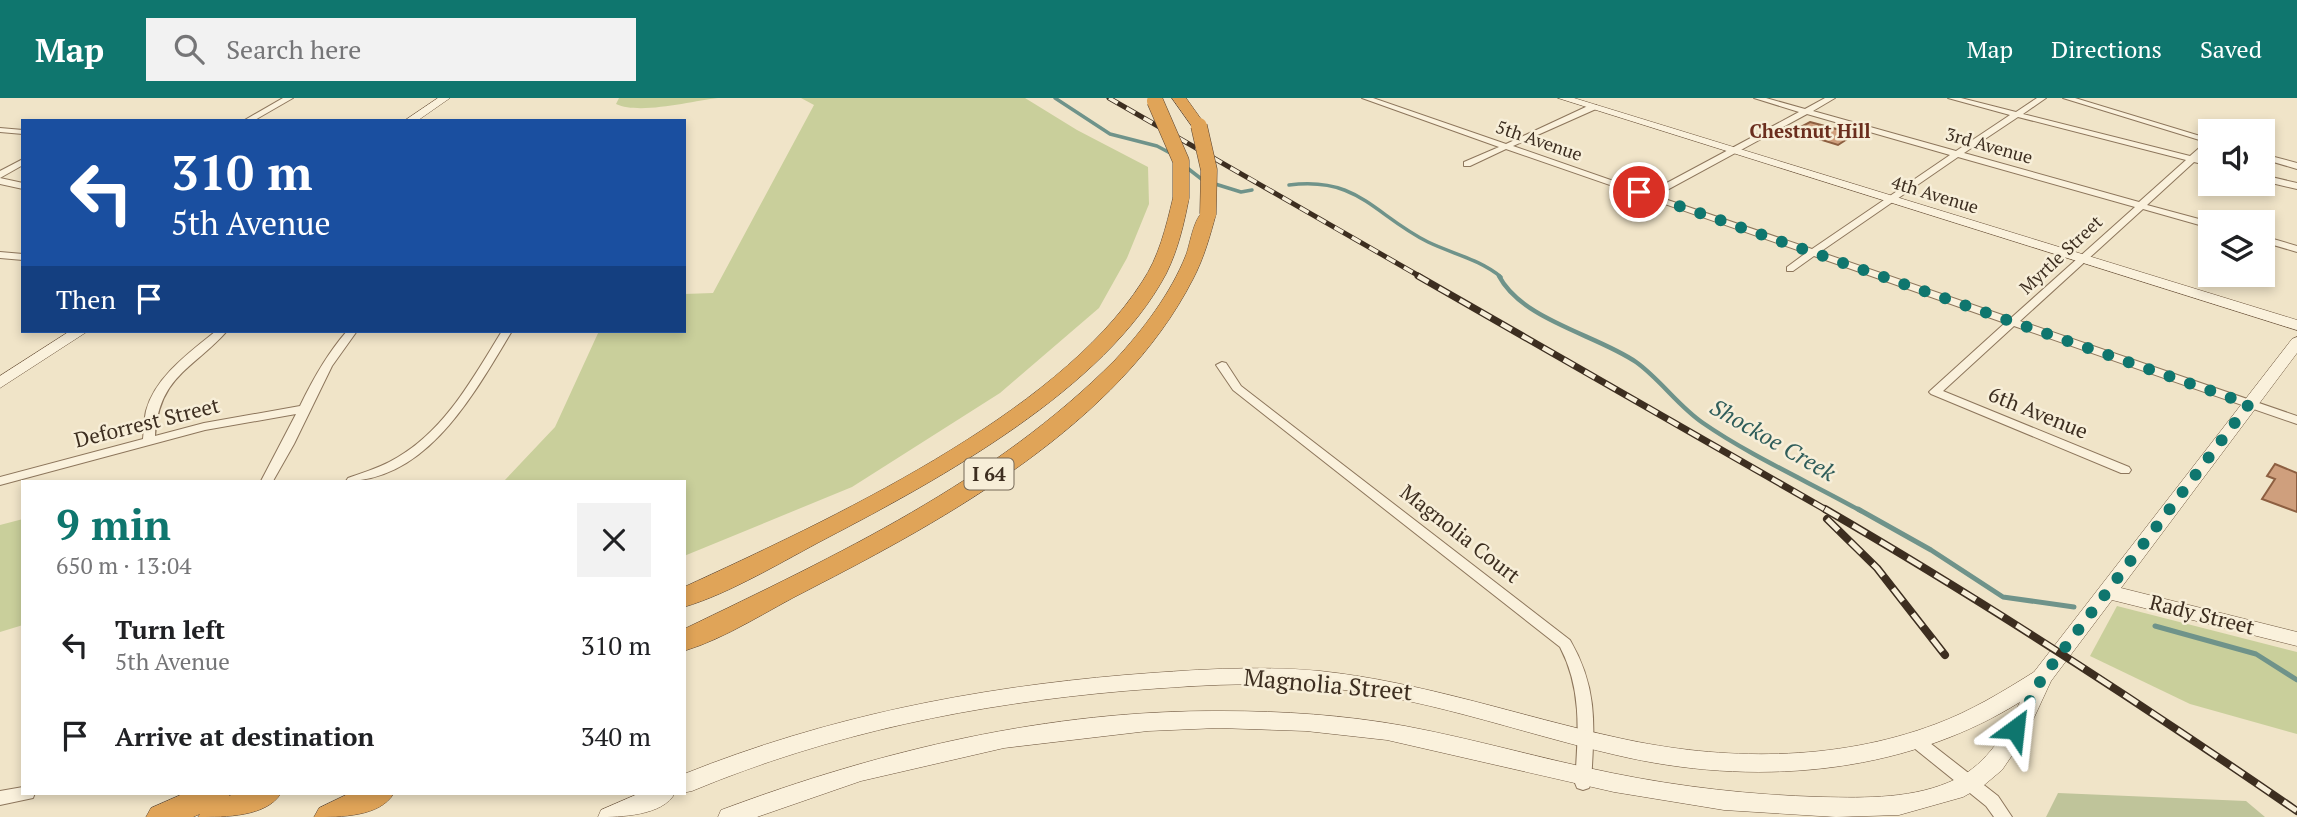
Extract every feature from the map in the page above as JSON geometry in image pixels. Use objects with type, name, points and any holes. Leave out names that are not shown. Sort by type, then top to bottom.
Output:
[{"type":"highway","name":"I 64","points":[[686,640],[897,533],[1014,457],[1069,415],[1118,370],[1151,331],[1179,289],[1195,256],[1208,214],[1211,193],[1208,153],[1199,126],[1179,98]]},
{"type":"highway","name":"I 64","points":[[686,597],[827,530],[937,469],[1071,373],[1114,330],[1151,282],[1172,236],[1181,198],[1181,161],[1154,100]]},
{"type":"highway","points":[[686,586],[827,530]]},
{"type":"highway","points":[[162,817],[211,795]]},
{"type":"highway","points":[[214,817],[262,795]]},
{"type":"highway","points":[[330,817],[375,795]]},
{"type":"main road","points":[[412,119],[445,98]]},
{"type":"main road","name":"4th Avenue","points":[[1563,98],[2297,325]]},
{"type":"main road","points":[[1593,107],[1614,98]]},
{"type":"main road","points":[[0,383],[77,333]]},
{"type":"main road","name":"Magnolia Street","points":[[730,817],[814,786],[942,753],[1090,729],[1194,721],[1292,721],[1382,731],[1447,744],[1583,783],[1682,807],[1786,816],[1885,808],[1920,801],[1969,782],[1992,765],[2026,712],[2042,678],[2297,342]]},
{"type":"main road","name":"Rady Street","points":[[2108,592],[2297,639]]},
{"type":"main road","name":"Magnolia Street","points":[[686,783],[760,754],[887,717],[1012,695],[1192,678],[1283,677],[1380,686],[1441,698],[1584,738],[1671,758],[1770,765],[1832,760],[1915,740],[2004,704],[2042,678]]},
{"type":"main road","points":[[610,817],[659,795]]},
{"type":"street","points":[[251,119],[289,98]]},
{"type":"street","name":"5th Avenue","points":[[1366,98],[2297,420]]},
{"type":"street","points":[[1384,104],[1399,98]]},
{"type":"street","name":"3rd Avenue","points":[[1758,98],[2198,222]]},
{"type":"street","points":[[1649,196],[1831,98]]},
{"type":"street","points":[[1952,98],[2198,161]]},
{"type":"street","points":[[1790,269],[1956,153],[2042,98]]},
{"type":"street","points":[[2067,98],[2198,138]]},
{"type":"street","points":[[1467,164],[1593,107]]},
{"type":"street","points":[[0,131],[21,132]]},
{"type":"street","name":"Myrtle Street","points":[[1935,392],[2198,153]]},
{"type":"street","points":[[2275,160],[2297,166]]},
{"type":"street","points":[[0,175],[21,162]]},
{"type":"street","points":[[0,181],[21,186]]},
{"type":"street","points":[[2275,181],[2297,187]]},
{"type":"street","points":[[2275,243],[2297,249]]},
{"type":"street","points":[[1,256],[21,257]]},
{"type":"street","points":[[149,441],[152,410],[161,394],[193,357],[220,333]]},
{"type":"street","points":[[268,480],[284,456],[325,370],[351,333]]},
{"type":"street","points":[[355,480],[393,466],[433,437],[456,414],[506,333]]},
{"type":"street","name":"Magnolia Court","points":[[1222,365],[1237,388],[1565,644],[1578,663],[1585,684],[1583,783]]},
{"type":"street","name":"6th Avenue","points":[[1935,392],[2125,470]]},
{"type":"street","name":"Deforrest Street","points":[[0,481],[149,441],[245,419],[305,409]]},
{"type":"street","points":[[1915,740],[1992,801],[2004,817]]},
{"type":"street","points":[[0,798],[21,794]]},
{"type":"green space","points":[[619,98],[718,98],[638,108],[616,104]]},
{"type":"green space","points":[[801,98],[1025,98],[1077,130],[1148,167],[1149,204],[1127,258],[1099,308],[1000,393],[852,487],[686,555],[686,480],[505,480],[555,427],[598,333],[686,333],[686,294],[713,293],[814,105]]},
{"type":"green space","points":[[21,520],[21,626],[0,632],[0,525]]},
{"type":"green space","points":[[2117,606],[2297,652],[2297,734],[2190,704],[2090,656]]},
{"type":"green space","points":[[2058,793],[2246,801],[2265,817],[2046,817]]},
{"type":"building","points":[[1810,122],[1855,134],[1838,145],[1793,131]]},
{"type":"building","points":[[2275,464],[2297,473],[2297,512],[2262,499],[2275,479],[2267,476]]},
{"type":"waterway","name":"Shockoe Creek","points":[[1055,98],[1110,134],[1157,146],[1172,154]]},
{"type":"waterway","name":"Shockoe Creek","points":[[1186,167],[1204,181]]},
{"type":"waterway","name":"Shockoe Creek","points":[[1212,183],[1241,192],[1252,190]]},
{"type":"waterway","name":"Shockoe Creek","points":[[1289,185],[1332,186],[1349,192],[1428,242],[1475,261],[1501,277]]},
{"type":"waterway","name":"Shockoe Creek","points":[[1499,276],[1510,291],[1542,315],[1636,362],[1694,416],[1721,435],[1861,511]]},
{"type":"waterway","name":"Shockoe Creek","points":[[1858,509],[1931,550],[2003,597],[2074,607]]},
{"type":"waterway","name":"Shockoe Creek","points":[[2155,626],[2256,654],[2297,680]]},
{"type":"railway","points":[[1109,98],[1421,277]]},
{"type":"railway","points":[[1418,276],[1828,511]]},
{"type":"railway","points":[[1825,509],[2064,656],[2297,811]]},
{"type":"railway","points":[[1827,519],[1877,568],[1945,655]]},
{"type":"district","name":"Chestnut Hill","points":[[1810,131]]},
{"type":"route","points":[[1639,192],[2249,404],[2042,678],[2015,729]]}]
